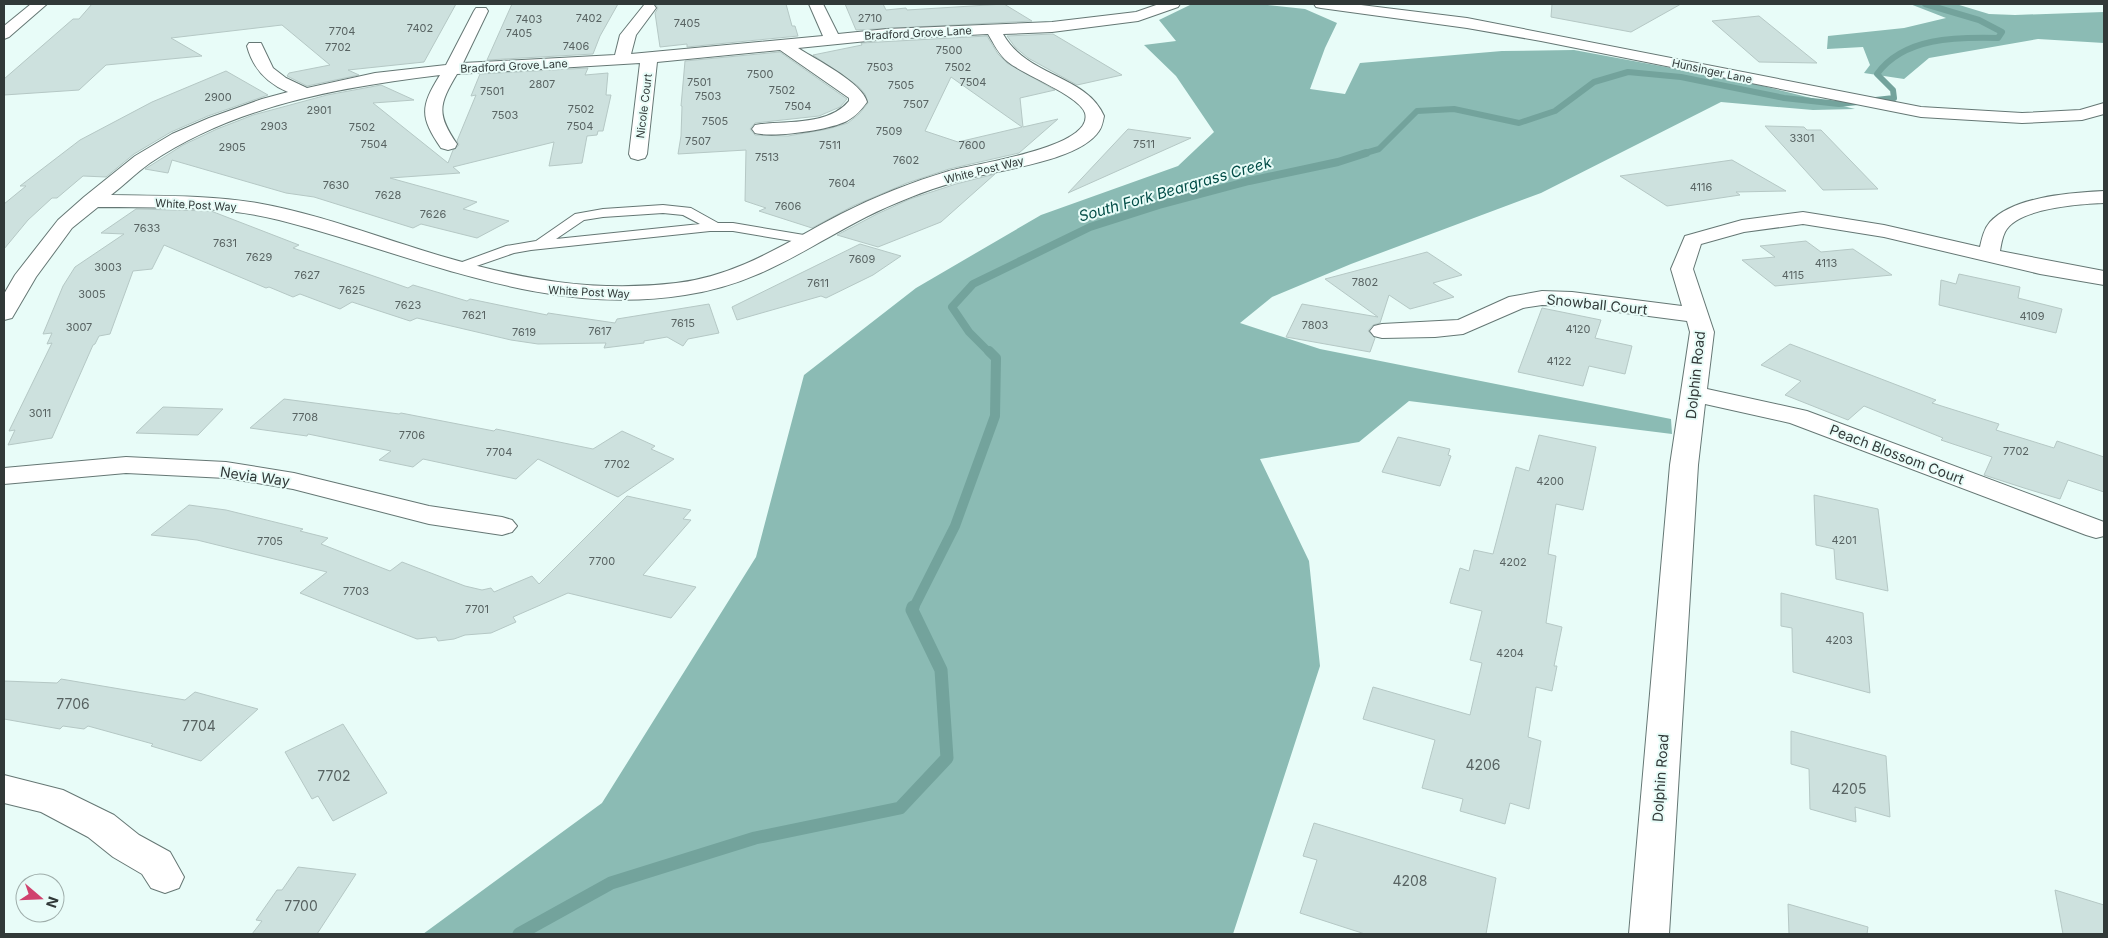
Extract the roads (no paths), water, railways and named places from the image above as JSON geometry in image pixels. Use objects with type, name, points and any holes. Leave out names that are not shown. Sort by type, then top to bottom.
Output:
[{"type":"street","points":[[4,34],[40,4]]},
{"type":"street","points":[[816,4],[832,39]]},
{"type":"street","name":"Bradford Grove Lane","points":[[1109,19],[1146,4]]},
{"type":"street","name":"Bradford Grove Lane","points":[[4,313],[26,275],[65,224],[142,160],[179,138],[237,113],[305,93],[376,78],[452,69],[649,59],[832,39],[922,32],[1052,27],[1138,16],[1173,4]]},
{"type":"street","name":"Hunsinger Lane","points":[[1321,4],[1347,5],[1540,36],[1888,106],[1981,118],[2082,115],[2104,108]]},
{"type":"street","points":[[622,60],[628,35],[649,8]]},
{"type":"street","points":[[448,144],[439,131],[433,114],[436,95],[452,69],[480,11]]},
{"type":"street","name":"White Post Way","points":[[91,201],[189,204],[254,209],[282,215],[507,282],[546,290],[604,295],[680,290],[720,281],[766,264],[849,218],[896,195],[971,171],[1055,151],[1074,143],[1090,130],[1096,117],[1090,104],[1074,92],[1029,70],[1011,57],[993,29]]},
{"type":"street","points":[[761,128],[820,124],[837,119],[854,110],[858,102],[857,97],[851,90],[784,45]]},
{"type":"street","points":[[256,46],[257,54],[268,74],[280,83],[305,93]]},
{"type":"street","name":"Nicole Court","points":[[638,154],[649,59]]},
{"type":"street","points":[[2082,115],[2104,125]]},
{"type":"street","points":[[1989,255],[1998,226],[2019,211],[2050,202],[2104,197]]},
{"type":"street","name":"Dolphin Road","points":[[1649,934],[1684,465],[1702,332],[1682,269],[1692,240],[1742,226],[1803,218],[1884,231],[2040,267],[2104,278]]},
{"type":"street","name":"Snowball Court","points":[[1382,330],[1435,330],[1463,327],[1517,302],[1542,298],[1572,299],[1697,315]]},
{"type":"street","name":"Peach Blossom Court","points":[[1694,394],[1798,416],[2096,529]]},
{"type":"street","name":"Nevia Way","points":[[4,476],[126,465],[226,470],[294,481],[429,515],[502,526]]},
{"type":"street","points":[[4,789],[50,800],[102,826],[126,846],[156,863],[165,877]]},
{"type":"lane","points":[[539,244],[580,217],[603,213],[663,209],[686,211],[715,227]]},
{"type":"lane","points":[[459,268],[512,249],[539,244],[715,227],[733,227],[810,240]]},
{"type":"waterway","name":"South Fork Beargrass Creek","points":[[1362,154],[1379,149],[1417,111],[1454,109],[1519,123],[1555,111],[1594,82],[1628,72],[1681,77],[1784,98],[1839,104],[1894,98],[1893,90],[1877,74],[1888,62],[1901,53],[1916,46],[1948,39],[1998,38],[2002,32],[1979,20],[1925,4]]},
{"type":"waterway","name":"South Fork Beargrass Creek","points":[[990,353],[969,332],[952,307],[973,284],[1090,227],[1159,205],[1249,181],[1338,162],[1366,153]]},
{"type":"waterway","name":"South Fork Beargrass Creek","points":[[913,609],[955,526],[995,416],[996,358],[989,351]]},
{"type":"waterway","name":"South Fork Beargrass Creek","points":[[519,934],[611,883],[755,838],[900,808],[947,758],[941,670],[912,610],[913,607]]}]
